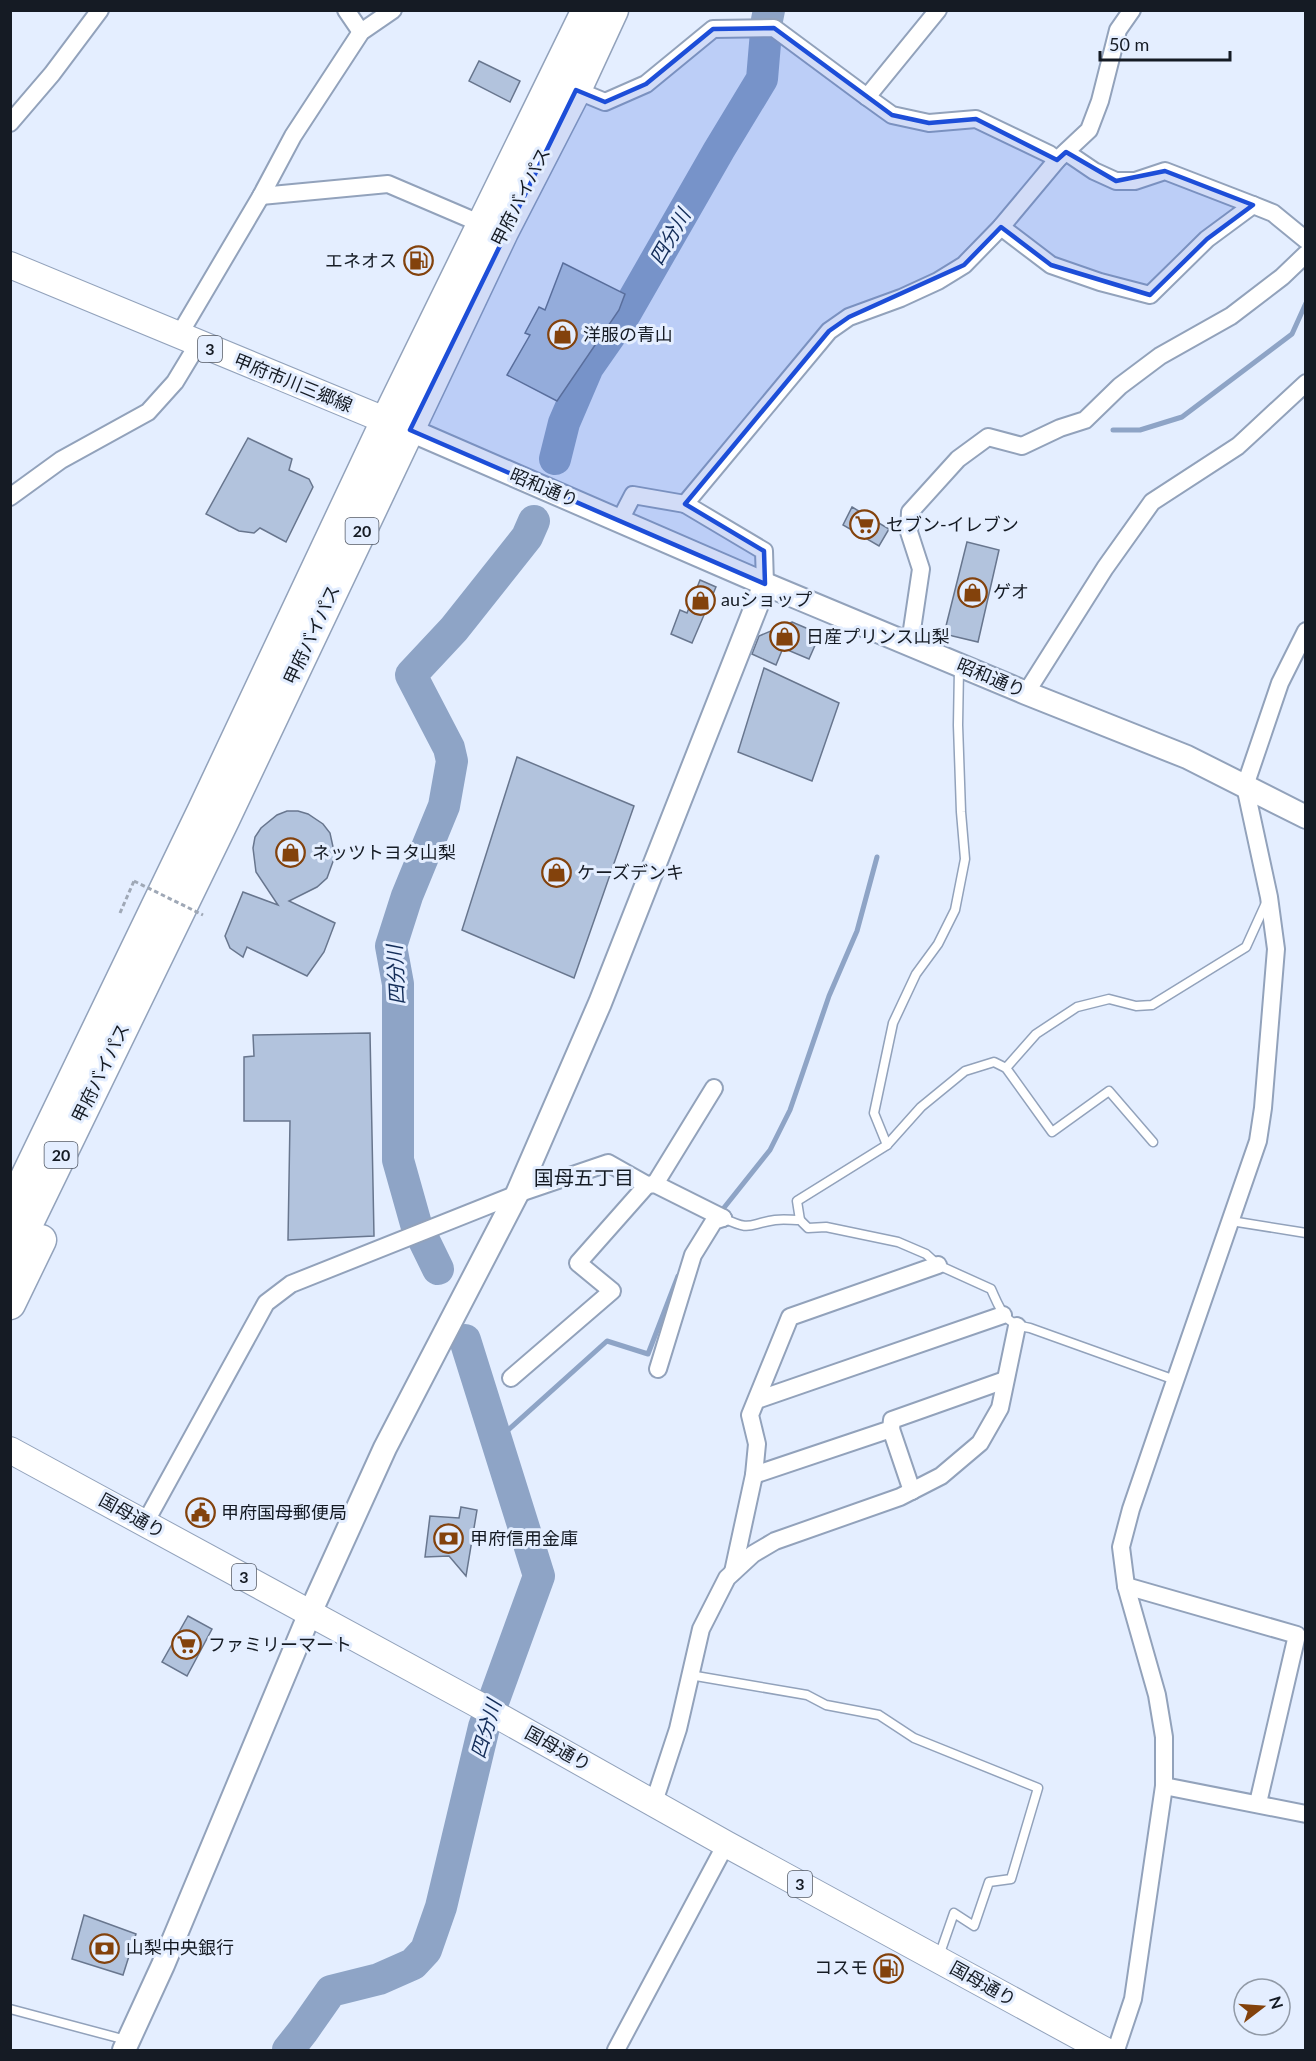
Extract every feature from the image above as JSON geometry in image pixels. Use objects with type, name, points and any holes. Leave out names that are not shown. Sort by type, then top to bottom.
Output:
[{"type":"highway","name":"甲府バイパス","points":[[10,1210],[101,1046],[214,815],[398,426],[484,225],[587,10]]},
{"type":"highway","name":"甲府バイパス","points":[[398,426],[503,232],[576,90],[613,10]]},
{"type":"highway","points":[[10,1168],[64,1064],[151,881],[214,815]]},
{"type":"highway","points":[[10,1304],[202,906],[214,815]]},
{"type":"highway","name":"甲府バイパス","points":[[10,1260],[101,1046]]},
{"type":"main road","name":"甲府市川三郷線","points":[[10,265],[398,426]]},
{"type":"main road","name":"国母通り","points":[[10,1450],[1104,2050]]},
{"type":"street","points":[[10,123],[52,74],[100,10]]},
{"type":"street","points":[[346,10],[361,32]]},
{"type":"street","points":[[10,497],[61,460],[148,412],[175,382],[188,340],[293,136],[361,32],[393,10]]},
{"type":"street","points":[[867,97],[938,10]]},
{"type":"street","points":[[685,504],[829,332],[849,317],[901,298],[938,281],[964,265],[1001,227],[1062,156],[1089,130],[1100,101],[1118,30],[1132,10]]},
{"type":"street","points":[[576,90],[604,102],[646,84],[713,29],[774,28],[892,115],[930,123],[976,119],[1049,154],[1062,156],[1116,181],[1135,181],[1165,171],[1273,213],[1305,240]]},
{"type":"street","points":[[261,196],[388,184],[484,225]]},
{"type":"street","points":[[1001,227],[1051,266],[1150,295],[1207,238],[1252,205]]},
{"type":"street","points":[[910,643],[921,569],[909,532],[910,512],[958,459],[988,437],[1022,446],[1060,428],[1085,420],[1120,386],[1160,356],[1232,316],[1282,277],[1305,254]]},
{"type":"street","points":[[1026,693],[1105,568],[1152,502],[1238,446],[1305,383]]},
{"type":"street","name":"昭和通り","points":[[398,426],[765,584],[1026,693],[1187,757],[1305,817]]},
{"type":"street","points":[[127,2046],[168,1954],[310,1613],[385,1448],[517,1194],[600,1003],[765,584],[764,551],[685,504],[633,495],[620,520]]},
{"type":"street","points":[[1116,2050],[1133,1999],[1164,1786],[1164,1737],[1157,1695],[1126,1586],[1121,1547],[1131,1509],[1257,1141],[1263,1108],[1276,949],[1269,897],[1245,786],[1280,683],[1305,631]]},
{"type":"street","points":[[511,1378],[612,1291],[579,1263],[651,1184],[714,1088]]},
{"type":"street","points":[[145,1523],[266,1303],[291,1284],[517,1194],[608,1163],[723,1218]]},
{"type":"street","points":[[658,1369],[693,1255],[714,1221],[723,1218]]},
{"type":"street","points":[[733,1572],[754,1475],[757,1444],[750,1415],[790,1317],[938,1264]]},
{"type":"street","points":[[757,1400],[1003,1315]]},
{"type":"street","points":[[654,1802],[678,1730],[700,1629],[727,1578],[753,1554],[775,1541],[900,1497],[941,1476],[980,1443],[1000,1408],[1017,1326]]},
{"type":"street","points":[[912,1491],[891,1429],[892,1420],[1005,1380]]},
{"type":"street","points":[[754,1475],[891,1429]]},
{"type":"street","points":[[1126,1586],[1297,1635],[1258,1803]]},
{"type":"street","points":[[1164,1786],[1305,1814]]},
{"type":"street","points":[[616,2050],[726,1844]]},
{"type":"lane","points":[[887,1145],[874,1113],[893,1023],[916,974],[938,944],[955,910],[965,859],[958,725],[960,665]]},
{"type":"lane","points":[[1006,1068],[1036,1034],[1077,1007],[1109,999],[1136,1006],[1152,1005],[1246,947],[1269,897]]},
{"type":"lane","points":[[1153,1142],[1109,1091],[1052,1132],[1006,1068],[994,1062],[965,1071],[921,1107],[887,1145],[797,1201],[800,1220],[808,1228],[826,1227],[898,1242],[926,1254],[938,1264],[991,1289],[1003,1315],[1017,1326],[1175,1380]]},
{"type":"lane","points":[[723,1218],[740,1226],[752,1227],[775,1221],[800,1220]]},
{"type":"lane","points":[[1231,1221],[1305,1233]]},
{"type":"lane","points":[[690,1675],[807,1695],[826,1705],[879,1715],[914,1738],[1038,1788],[1011,1879],[988,1882],[974,1926],[954,1913],[938,1959]]},
{"type":"lane","points":[[10,2009],[127,2046]]},
{"type":"path","points":[[120,913],[134,881],[203,915]]},
{"type":"highlighted area","points":[[774,28],[892,115],[929,123],[976,119],[1057,160],[1066,152],[1116,181],[1165,171],[1253,205],[1207,239],[1150,295],[1051,265],[1001,227],[964,265],[849,317],[829,331],[685,504],[764,551],[765,584],[410,430],[576,90],[605,102],[646,84],[713,29]]},
{"type":"building","points":[[479,61],[520,81],[510,102],[469,81]]},
{"type":"building","points":[[563,263],[625,294],[619,310],[557,401],[507,375],[530,335],[525,333],[539,307],[545,310]]},
{"type":"building","points":[[248,438],[292,459],[289,470],[309,479],[313,487],[286,542],[260,528],[254,533],[239,531],[206,514]]},
{"type":"building","points":[[852,507],[889,529],[879,546],[843,525]]},
{"type":"building","name":"ゲオ","points":[[967,542],[999,550],[978,642],[944,634]]},
{"type":"building","points":[[700,580],[716,587],[692,643],[671,634],[680,610],[687,613]]},
{"type":"building","points":[[792,622],[820,634],[809,659],[783,648],[776,665],[752,654],[759,636]]},
{"type":"building","points":[[764,668],[839,703],[812,781],[738,752]]},
{"type":"building","points":[[517,757],[634,806],[574,978],[462,930]]},
{"type":"building","points":[[287,811],[308,814],[323,824],[330,833],[335,856],[327,878],[317,887],[289,901],[335,923],[324,952],[307,976],[247,947],[243,957],[230,948],[225,936],[243,892],[278,905],[256,872],[253,848],[255,837],[261,828],[277,815]]},
{"type":"building","points":[[370,1033],[374,1236],[288,1240],[290,1121],[244,1121],[244,1057],[254,1056],[253,1035]]},
{"type":"building","points":[[461,1507],[477,1510],[466,1576],[449,1556],[425,1557],[430,1516],[459,1518]]},
{"type":"building","points":[[188,1616],[212,1629],[187,1676],[162,1662]]},
{"type":"building","points":[[84,1915],[136,1934],[123,1975],[72,1959]]},
{"type":"waterway","name":"四分川","points":[[555,459],[564,423],[588,367],[625,314],[762,79],[769,10]]},
{"type":"waterway","points":[[1113,430],[1140,430],[1182,417],[1292,334],[1306,303]]},
{"type":"waterway","name":"四分川","points":[[438,1269],[416,1224],[398,1160],[398,984],[391,946],[407,896],[444,806],[452,761],[449,748],[411,675],[454,629],[527,537],[534,521]]},
{"type":"waterway","points":[[719,1214],[770,1150],[790,1110],[829,996],[857,931],[877,857]]},
{"type":"waterway","points":[[497,1440],[607,1341],[648,1354],[678,1276]]},
{"type":"waterway","name":"四分川","points":[[288,2050],[331,1991],[379,1979],[413,1964],[426,1950],[441,1907],[484,1727],[539,1576],[465,1340]]},
{"type":"place","name":"エネオス","points":[[418,261]]},
{"type":"place","name":"洋服の青山","points":[[562,335]]},
{"type":"place","name":"セブン-イレブン","points":[[865,525]]},
{"type":"place","name":"ゲオ","points":[[972,592]]},
{"type":"place","name":"auショップ","points":[[700,600]]},
{"type":"place","name":"日産プリンス山梨","points":[[785,637]]},
{"type":"place","name":"ネッツトヨタ山梨","points":[[291,853]]},
{"type":"place","name":"ケーズデンキ","points":[[556,873]]},
{"type":"place","name":"甲府国母郵便局","points":[[200,1513]]},
{"type":"place","name":"甲府信用金庫","points":[[449,1539]]},
{"type":"place","name":"ファミリーマート","points":[[187,1645]]},
{"type":"place","name":"山梨中央銀行","points":[[105,1948]]},
{"type":"place","name":"コスモ","points":[[889,1968]]},
{"type":"district","name":"国母五丁目","points":[[584,1178]]}]
